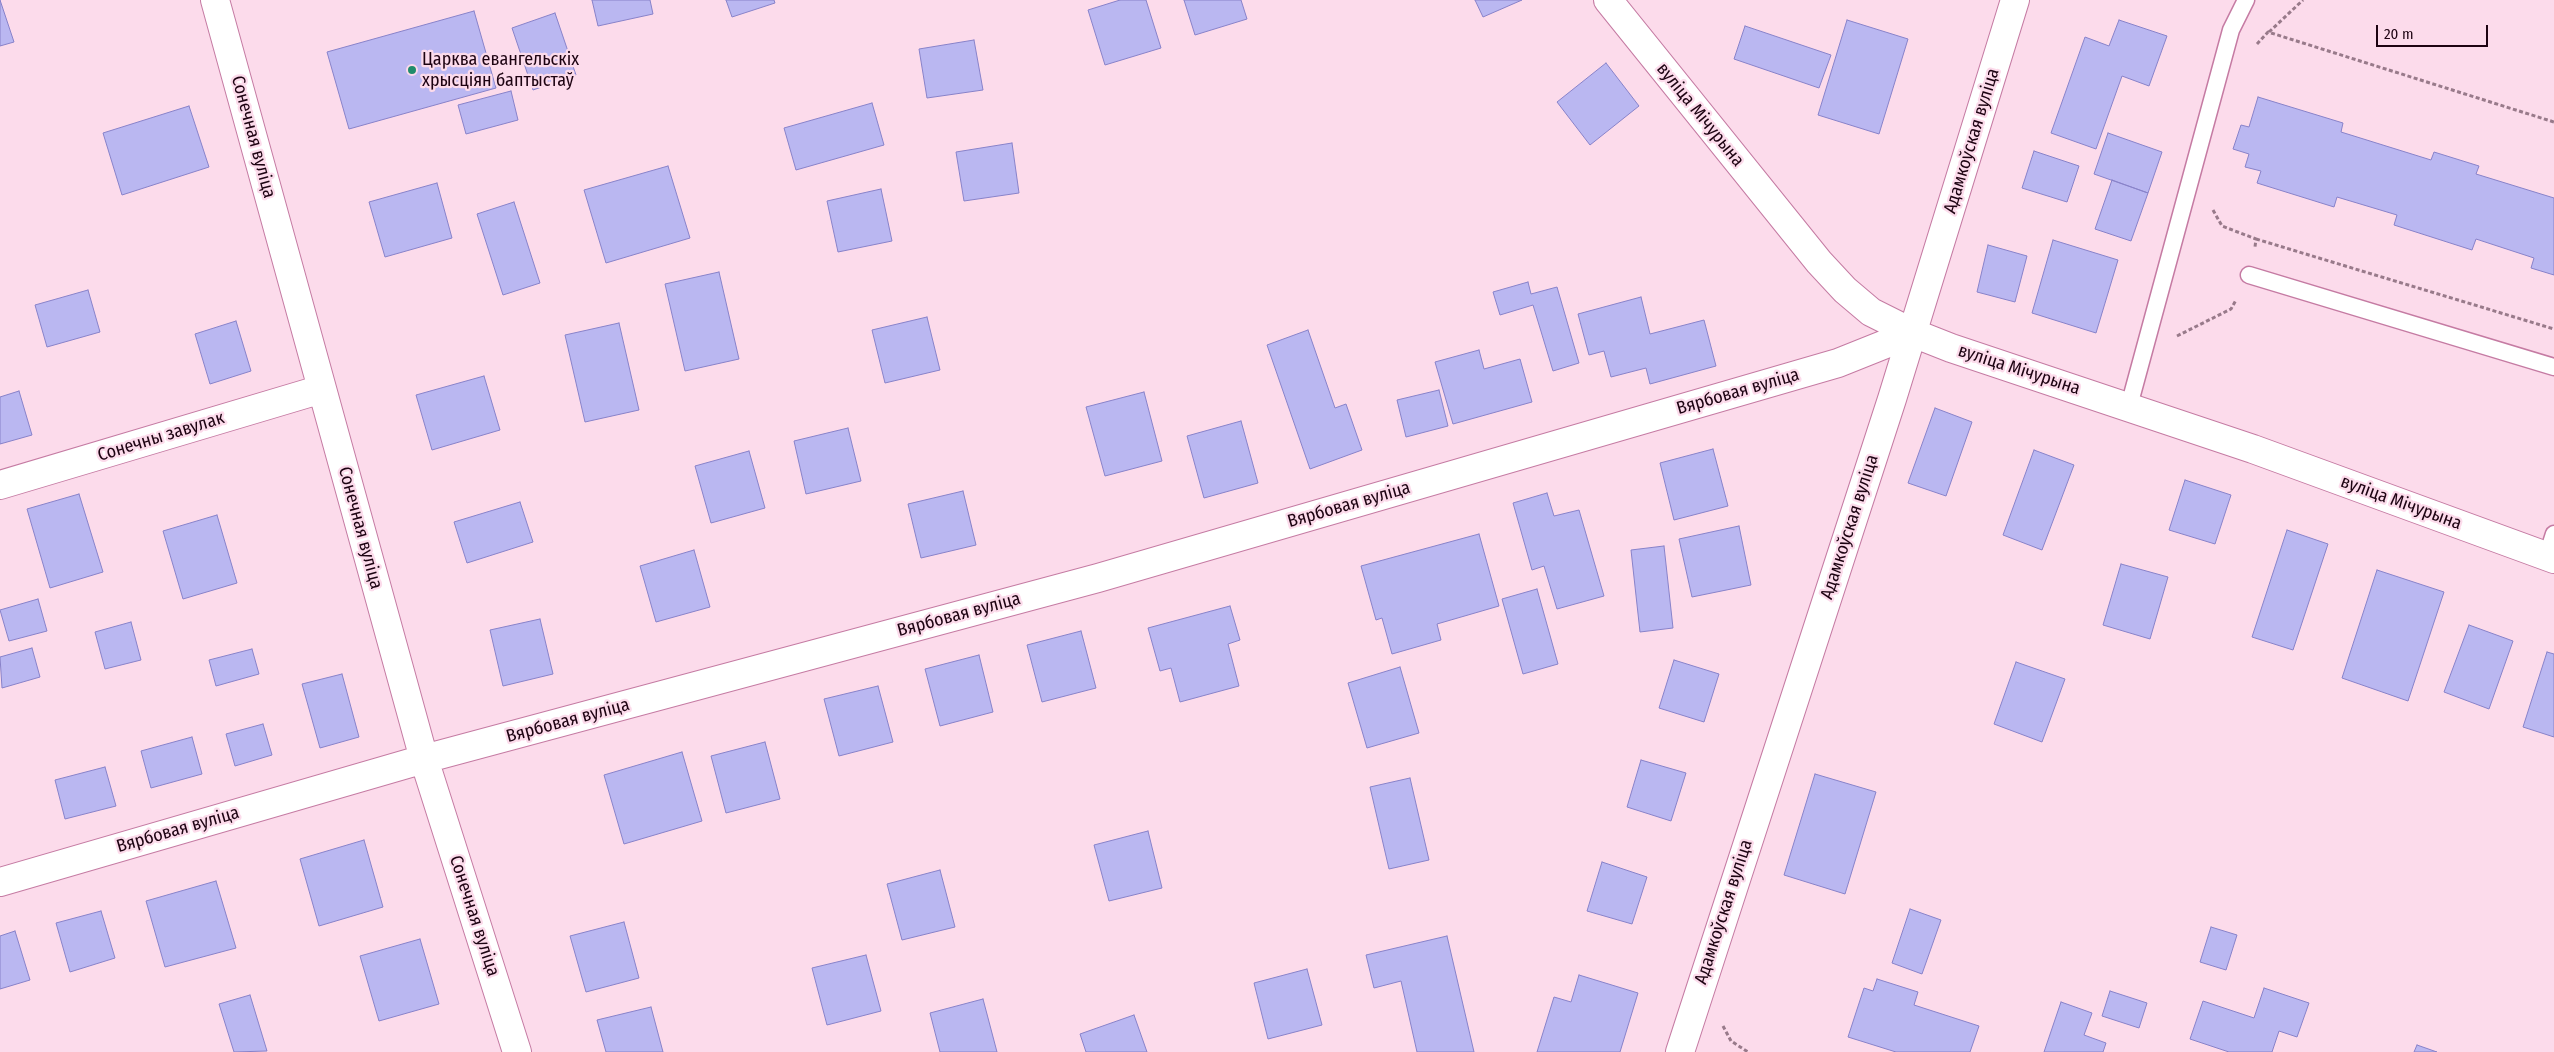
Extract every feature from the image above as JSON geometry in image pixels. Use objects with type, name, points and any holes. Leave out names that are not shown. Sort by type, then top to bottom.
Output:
[{"type":"street","name":"вуліца Мічурына","points":[[1608,0],[1819,262],[1845,290],[1871,312],[1913,333],[1951,348],[2129,406],[2552,550]]},
{"type":"street","name":"Адамкоўская вуліца","points":[[1680,1052],[1913,333],[2015,0]]},
{"type":"street","name":"Сонечная вуліца","points":[[222,2],[322,389],[424,759],[517,1052]]},
{"type":"street","name":"Вярбовая вуліца","points":[[0,882],[424,759],[1098,578],[1838,363],[1913,333]]},
{"type":"street","name":"Сонечны завулак","points":[[0,485],[322,389]]},
{"type":"lane","points":[[2129,406],[2231,30],[2246,0]]},
{"type":"lane","points":[[2249,276],[2554,367]]},
{"type":"path","points":[[2251,51],[2268,32],[2303,0]]},
{"type":"path","points":[[2268,32],[2554,122]]},
{"type":"path","points":[[2209,204],[2222,226],[2256,239],[2554,329]]},
{"type":"path","points":[[2145,352],[2231,309],[2249,276],[2256,239]]},
{"type":"building","points":[[0,0],[14,42],[0,46]]},
{"type":"building","points":[[592,0],[650,0],[653,14],[598,26]]},
{"type":"building","points":[[726,0],[774,0],[775,3],[732,17]]},
{"type":"building","points":[[1120,0],[1146,0],[1161,48],[1105,65],[1088,10]]},
{"type":"building","points":[[1184,0],[1241,0],[1247,19],[1195,35]]},
{"type":"building","points":[[1475,0],[1522,0],[1483,17]]},
{"type":"building","name":"Царква евангельскіх хрысціян баптыстаў","points":[[474,11],[496,88],[349,129],[327,52]]},
{"type":"building","points":[[555,13],[576,75],[533,90],[512,28]]},
{"type":"building","points":[[1847,20],[1908,39],[1879,134],[1818,115]]},
{"type":"building","points":[[2119,20],[2167,36],[2149,86],[2122,76],[2096,149],[2051,133],[2085,37],[2109,46]]},
{"type":"building","points":[[1745,26],[1831,55],[1819,88],[1734,59]]},
{"type":"building","points":[[974,40],[983,90],[927,98],[919,49]]},
{"type":"building","points":[[1606,63],[1639,106],[1590,145],[1557,102]]},
{"type":"building","points":[[511,91],[518,120],[466,134],[458,105]]},
{"type":"building","points":[[2258,97],[2343,123],[2341,132],[2431,160],[2434,152],[2479,166],[2476,174],[2554,198],[2554,275],[2531,268],[2534,258],[2476,239],[2472,250],[2394,225],[2397,215],[2337,197],[2334,207],[2257,183],[2261,171],[2245,167],[2249,154],[2233,149],[2241,125],[2249,127]]},
{"type":"building","points":[[872,103],[884,145],[796,170],[784,128]]},
{"type":"building","points":[[189,106],[209,167],[122,195],[103,133]]},
{"type":"building","points":[[2108,133],[2162,152],[2148,193],[2094,174]]},
{"type":"building","points":[[1012,143],[1019,193],[964,201],[956,152]]},
{"type":"building","points":[[2034,151],[2079,166],[2067,202],[2022,188]]},
{"type":"building","points":[[668,166],[690,238],[606,263],[584,190]]},
{"type":"building","points":[[2112,180],[2148,193],[2131,241],[2095,229]]},
{"type":"building","points":[[437,183],[452,238],[385,257],[369,202]]},
{"type":"building","points":[[881,189],[892,241],[838,252],[827,201]]},
{"type":"building","points":[[514,202],[540,283],[503,295],[477,214]]},
{"type":"building","points":[[2053,240],[2118,260],[2096,333],[2032,313]]},
{"type":"building","points":[[1988,245],[2027,256],[2015,302],[1977,292]]},
{"type":"building","points":[[719,272],[739,359],[685,371],[665,284]]},
{"type":"building","points":[[1528,282],[1531,294],[1557,287],[1579,363],[1553,371],[1533,305],[1500,315],[1493,292]]},
{"type":"building","points":[[88,290],[100,332],[47,347],[35,305]]},
{"type":"building","points":[[1641,297],[1650,334],[1704,320],[1716,366],[1650,384],[1646,368],[1611,377],[1604,351],[1589,355],[1578,314]]},
{"type":"building","points":[[927,317],[940,370],[885,383],[872,330]]},
{"type":"building","points":[[236,321],[251,371],[210,384],[195,334]]},
{"type":"building","points":[[619,323],[639,410],[585,422],[565,335]]},
{"type":"building","points":[[1308,330],[1335,408],[1346,404],[1362,450],[1310,469],[1267,345]]},
{"type":"building","points":[[1479,350],[1484,369],[1520,359],[1532,402],[1453,424],[1435,362]]},
{"type":"building","points":[[484,376],[500,430],[432,450],[416,395]]},
{"type":"building","points":[[1439,390],[1448,426],[1406,437],[1397,400]]},
{"type":"building","points":[[19,391],[32,435],[0,444],[0,397]]},
{"type":"building","points":[[1144,392],[1162,461],[1105,476],[1086,407]]},
{"type":"building","points":[[1935,408],[1972,422],[1946,496],[1908,483]]},
{"type":"building","points":[[1241,421],[1258,483],[1204,498],[1187,436]]},
{"type":"building","points":[[848,428],[861,481],[806,494],[794,441]]},
{"type":"building","points":[[1713,449],[1728,506],[1674,520],[1660,463]]},
{"type":"building","points":[[2034,450],[2074,465],[2042,550],[2003,535]]},
{"type":"building","points":[[749,451],[765,508],[711,523],[695,466]]},
{"type":"building","points":[[2185,480],[2231,495],[2215,544],[2169,530]]},
{"type":"building","points":[[963,491],[976,545],[921,558],[908,504]]},
{"type":"building","points":[[1547,493],[1554,516],[1579,510],[1604,596],[1557,609],[1544,566],[1532,570],[1513,503]]},
{"type":"building","points":[[79,494],[103,572],[50,588],[27,509]]},
{"type":"building","points":[[520,502],[533,542],[467,563],[454,522]]},
{"type":"building","points":[[217,515],[237,583],[183,599],[163,531]]},
{"type":"building","points":[[1739,526],[1751,585],[1692,597],[1679,539]]},
{"type":"building","points":[[2287,530],[2328,544],[2293,650],[2252,637]]},
{"type":"building","points":[[1479,534],[1499,606],[1437,624],[1441,640],[1392,654],[1382,618],[1376,620],[1361,566]]},
{"type":"building","points":[[1664,546],[1673,628],[1640,632],[1631,550]]},
{"type":"building","points":[[694,550],[710,607],[656,622],[640,566]]},
{"type":"building","points":[[2121,564],[2168,577],[2150,639],[2103,625]]},
{"type":"building","points":[[2377,570],[2444,592],[2408,701],[2342,678]]},
{"type":"building","points":[[1537,589],[1558,664],[1523,674],[1502,599]]},
{"type":"building","points":[[38,599],[47,631],[9,641],[0,610]]},
{"type":"building","points":[[1230,606],[1240,640],[1228,644],[1239,686],[1180,702],[1171,668],[1160,671],[1148,628]]},
{"type":"building","points":[[540,619],[553,674],[503,686],[490,630]]},
{"type":"building","points":[[131,622],[141,660],[105,669],[95,632]]},
{"type":"building","points":[[2469,625],[2513,641],[2489,709],[2444,692]]},
{"type":"building","points":[[1081,631],[1096,688],[1042,702],[1027,645]]},
{"type":"building","points":[[32,648],[40,677],[2,688],[0,657]]},
{"type":"building","points":[[252,649],[259,674],[216,686],[209,660]]},
{"type":"building","points":[[2547,652],[2554,654],[2554,737],[2523,727]]},
{"type":"building","points":[[979,655],[993,712],[940,726],[925,669]]},
{"type":"building","points":[[1674,660],[1719,674],[1704,722],[1659,708]]},
{"type":"building","points":[[2016,662],[2065,679],[2042,742],[1994,724]]},
{"type":"building","points":[[1400,667],[1419,733],[1367,748],[1348,683]]},
{"type":"building","points":[[342,674],[359,737],[320,748],[302,684]]},
{"type":"building","points":[[878,686],[893,742],[839,756],[824,699]]},
{"type":"building","points":[[263,724],[272,755],[235,766],[226,734]]},
{"type":"building","points":[[192,737],[202,774],[151,788],[141,751]]},
{"type":"building","points":[[765,742],[780,799],[726,813],[711,756]]},
{"type":"building","points":[[682,752],[702,821],[624,844],[604,775]]},
{"type":"building","points":[[1641,760],[1686,773],[1671,821],[1627,807]]},
{"type":"building","points":[[105,767],[116,806],[65,819],[55,780]]},
{"type":"building","points":[[1815,774],[1876,792],[1845,894],[1784,875]]},
{"type":"building","points":[[1410,778],[1429,860],[1389,869],[1370,787]]},
{"type":"building","points":[[1148,831],[1162,888],[1109,901],[1094,845]]},
{"type":"building","points":[[364,840],[383,907],[319,926],[300,859]]},
{"type":"building","points":[[1602,862],[1647,877],[1632,924],[1587,911]]},
{"type":"building","points":[[940,870],[955,927],[902,940],[887,884]]},
{"type":"building","points":[[216,881],[236,948],[165,967],[146,901]]},
{"type":"building","points":[[1910,909],[1941,920],[1922,974],[1892,963]]},
{"type":"building","points":[[101,911],[115,958],[70,972],[56,923]]},
{"type":"building","points":[[624,922],[639,978],[586,992],[570,936]]},
{"type":"building","points":[[2211,927],[2237,935],[2226,970],[2200,962]]},
{"type":"building","points":[[15,931],[30,980],[0,989],[0,936]]},
{"type":"building","points":[[1447,936],[1474,1052],[1417,1052],[1401,981],[1374,988],[1366,955]]},
{"type":"building","points":[[420,939],[439,1004],[379,1021],[360,956]]},
{"type":"building","points":[[866,955],[881,1011],[827,1025],[812,968]]},
{"type":"building","points":[[1307,969],[1322,1025],[1268,1039],[1254,983]]},
{"type":"building","points":[[1579,975],[1638,993],[1620,1052],[1537,1052],[1554,997],[1571,1002]]},
{"type":"building","points":[[1877,979],[1918,992],[1914,1005],[1979,1026],[1970,1052],[1896,1052],[1848,1037],[1864,988],[1873,991]]},
{"type":"building","points":[[2264,988],[2309,1003],[2297,1037],[2279,1031],[2272,1052],[2229,1052],[2190,1039],[2203,1001],[2254,1018]]},
{"type":"building","points":[[2110,991],[2147,1003],[2139,1028],[2102,1016]]},
{"type":"building","points":[[250,995],[267,1051],[234,1052],[219,1004]]},
{"type":"building","points":[[983,999],[997,1052],[940,1052],[930,1013]]},
{"type":"building","points":[[2061,1002],[2092,1013],[2084,1035],[2106,1043],[2103,1052],[2044,1052]]},
{"type":"building","points":[[651,1007],[663,1052],[606,1052],[597,1020]]},
{"type":"building","points":[[1134,1015],[1147,1052],[1086,1052],[1080,1034]]},
{"type":"building","points":[[2417,1045],[2437,1052],[2414,1052]]},
{"type":"place","name":"Царква евангельскіх хрысціян баптыстаў","points":[[412,70]]}]
